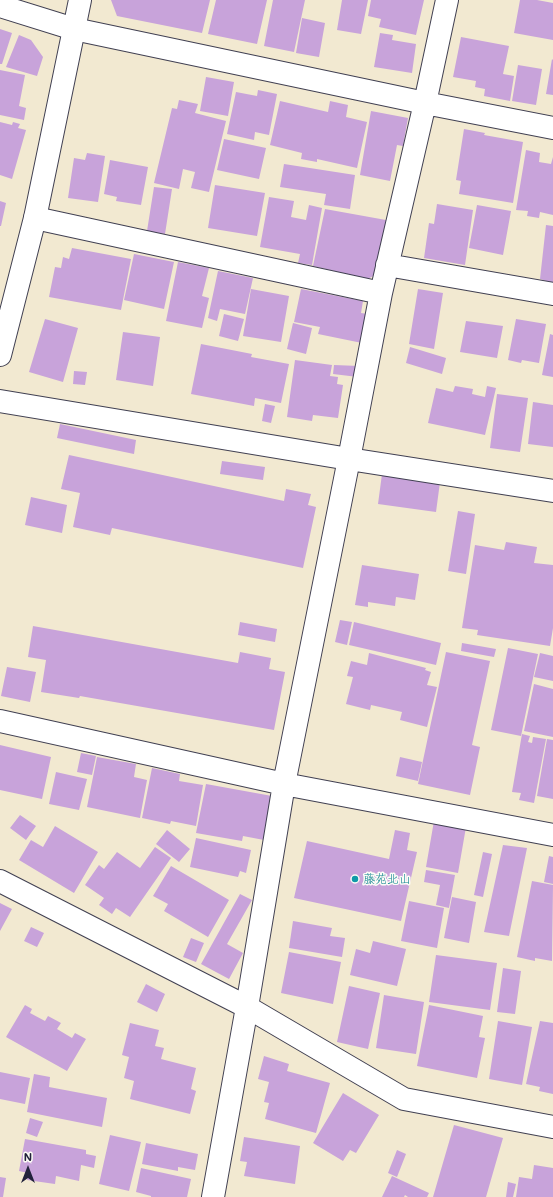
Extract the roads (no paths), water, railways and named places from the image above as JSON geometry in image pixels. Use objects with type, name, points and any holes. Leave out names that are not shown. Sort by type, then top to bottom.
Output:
[{"type":"street","points":[[0,355],[35,218],[80,0]]},
{"type":"street","points":[[213,1197],[247,1007],[284,784],[381,293],[447,0]]},
{"type":"street","points":[[0,6],[74,29],[425,103],[553,128]]},
{"type":"street","points":[[35,218],[381,293]]},
{"type":"street","points":[[387,265],[553,294]]},
{"type":"street","points":[[0,401],[553,491]]},
{"type":"street","points":[[0,721],[284,784],[553,835]]},
{"type":"street","points":[[0,881],[247,1007],[404,1099],[553,1127]]},
{"type":"place","name":"藤苑北山","points":[[355,879]]}]
